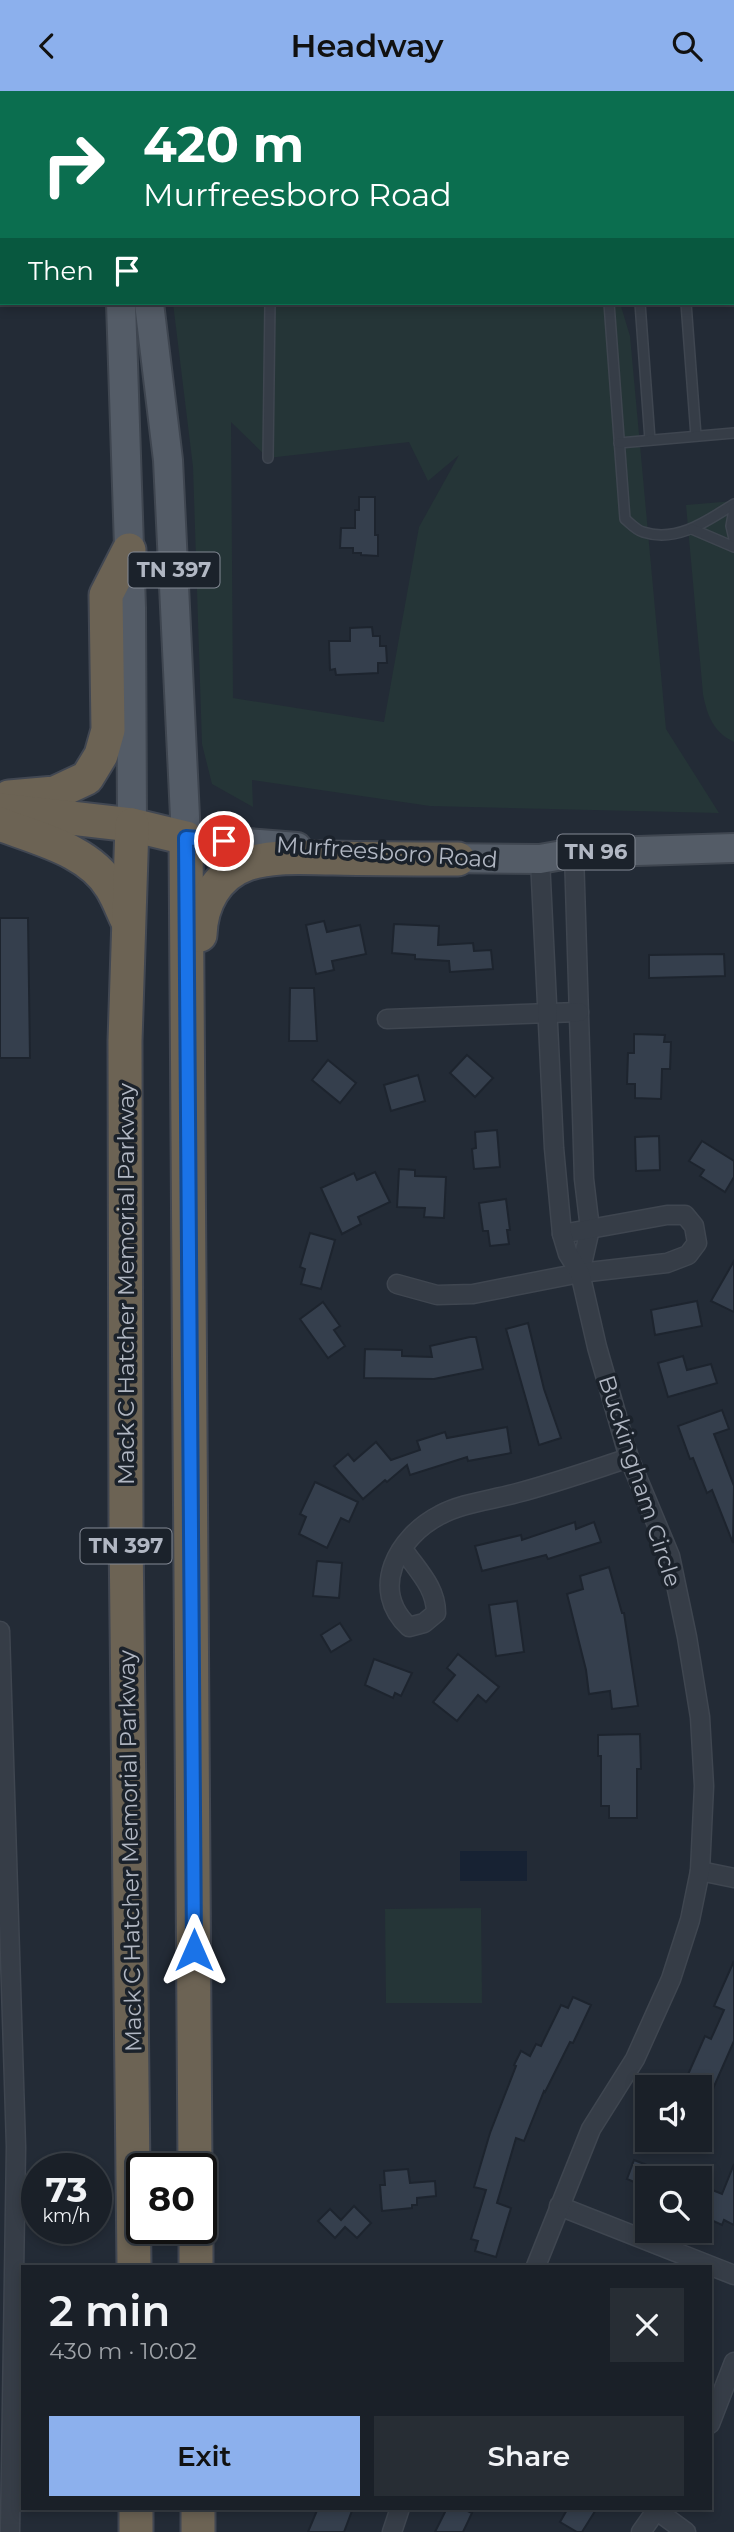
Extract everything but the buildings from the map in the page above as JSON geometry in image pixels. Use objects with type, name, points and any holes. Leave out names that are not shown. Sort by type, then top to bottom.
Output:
[{"type":"highway","points":[[0,797],[55,793],[87,778],[101,755],[108,730],[106,595],[129,551]]},
{"type":"highway","name":"Murfreesboro Road","points":[[0,810],[132,825],[186,838]]},
{"type":"highway","points":[[0,824],[75,853],[106,880],[128,923]]},
{"type":"highway","name":"Mack C Hatcher Memorial Parkway","points":[[132,825],[125,1041],[126,1503],[134,2265]]},
{"type":"highway","name":"TN 397","points":[[186,838],[195,2153]]},
{"type":"highway","points":[[189,1159],[201,1134],[198,966],[200,919],[205,902],[217,884],[246,864],[283,858],[458,859]]},
{"type":"highway","points":[[196,2244],[196,2265]]},
{"type":"highway","points":[[136,2510],[136,2532]]},
{"type":"highway","points":[[198,2510],[198,2532]]},
{"type":"main road","name":"Mack C Hatcher Memorial Parkway","points":[[121,305],[129,551],[132,825]]},
{"type":"main road","name":"TN 397","points":[[149,305],[168,460],[186,838]]},
{"type":"main road","name":"Murfreesboro Road","points":[[186,838],[458,859],[540,859],[574,853],[734,848]]},
{"type":"street","name":"Buckingham Circle","points":[[574,853],[584,1179],[590,1229],[580,1273]]},
{"type":"street","name":"Buckingham Circle","points":[[536,2265],[591,2129],[635,2059],[671,1979],[690,1920],[700,1871],[704,1786],[700,1717],[670,1556],[629,1458],[597,1347],[580,1273],[568,1254],[562,1234],[554,1148],[540,859]]},
{"type":"street","points":[[387,1019],[579,1012]]},
{"type":"street","points":[[397,1284],[437,1295],[472,1294],[580,1273],[667,1263],[688,1255],[697,1243],[694,1226],[685,1215],[667,1215],[562,1234]]},
{"type":"street","points":[[403,1549],[421,1527],[440,1514],[536,1488],[629,1458]]},
{"type":"street","points":[[0,1631],[8,2148],[10,2532]]},
{"type":"street","points":[[700,1871],[734,1878]]},
{"type":"street","points":[[559,2206],[709,2265]]},
{"type":"street","points":[[712,2266],[734,2275]]},
{"type":"street","points":[[712,2419],[734,2362]]},
{"type":"street","points":[[392,2532],[399,2510]]},
{"type":"street","points":[[642,2532],[656,2510]]},
{"type":"street","points":[[658,2510],[686,2532]]},
{"type":"lane","points":[[268,458],[270,305]]},
{"type":"lane","points":[[609,305],[625,519],[640,532],[662,535],[692,529],[734,506]]},
{"type":"lane","points":[[640,305],[650,440]]},
{"type":"lane","points":[[686,305],[696,436]]},
{"type":"lane","points":[[620,443],[734,433]]},
{"type":"lane","points":[[734,506],[730,526],[734,539]]},
{"type":"lane","points":[[692,529],[734,547]]},
{"type":"shaded area","points":[[173,305],[621,305],[630,336],[666,729],[719,813],[430,806],[252,780],[253,807],[212,784],[202,744],[193,467]],"holes":[[[231,422],[268,458],[409,442],[428,481],[459,455],[419,527],[384,722],[233,698]]]},
{"type":"shaded area","points":[[734,501],[734,742],[712,722],[703,694],[686,505]]},
{"type":"shaded area","points":[[481,1908],[482,2003],[386,2003],[385,1909]]},
{"type":"water","points":[[460,1851],[527,1851],[527,1881],[460,1881]]},
{"type":"route","points":[[194,1950],[186,838],[224,841]]}]
